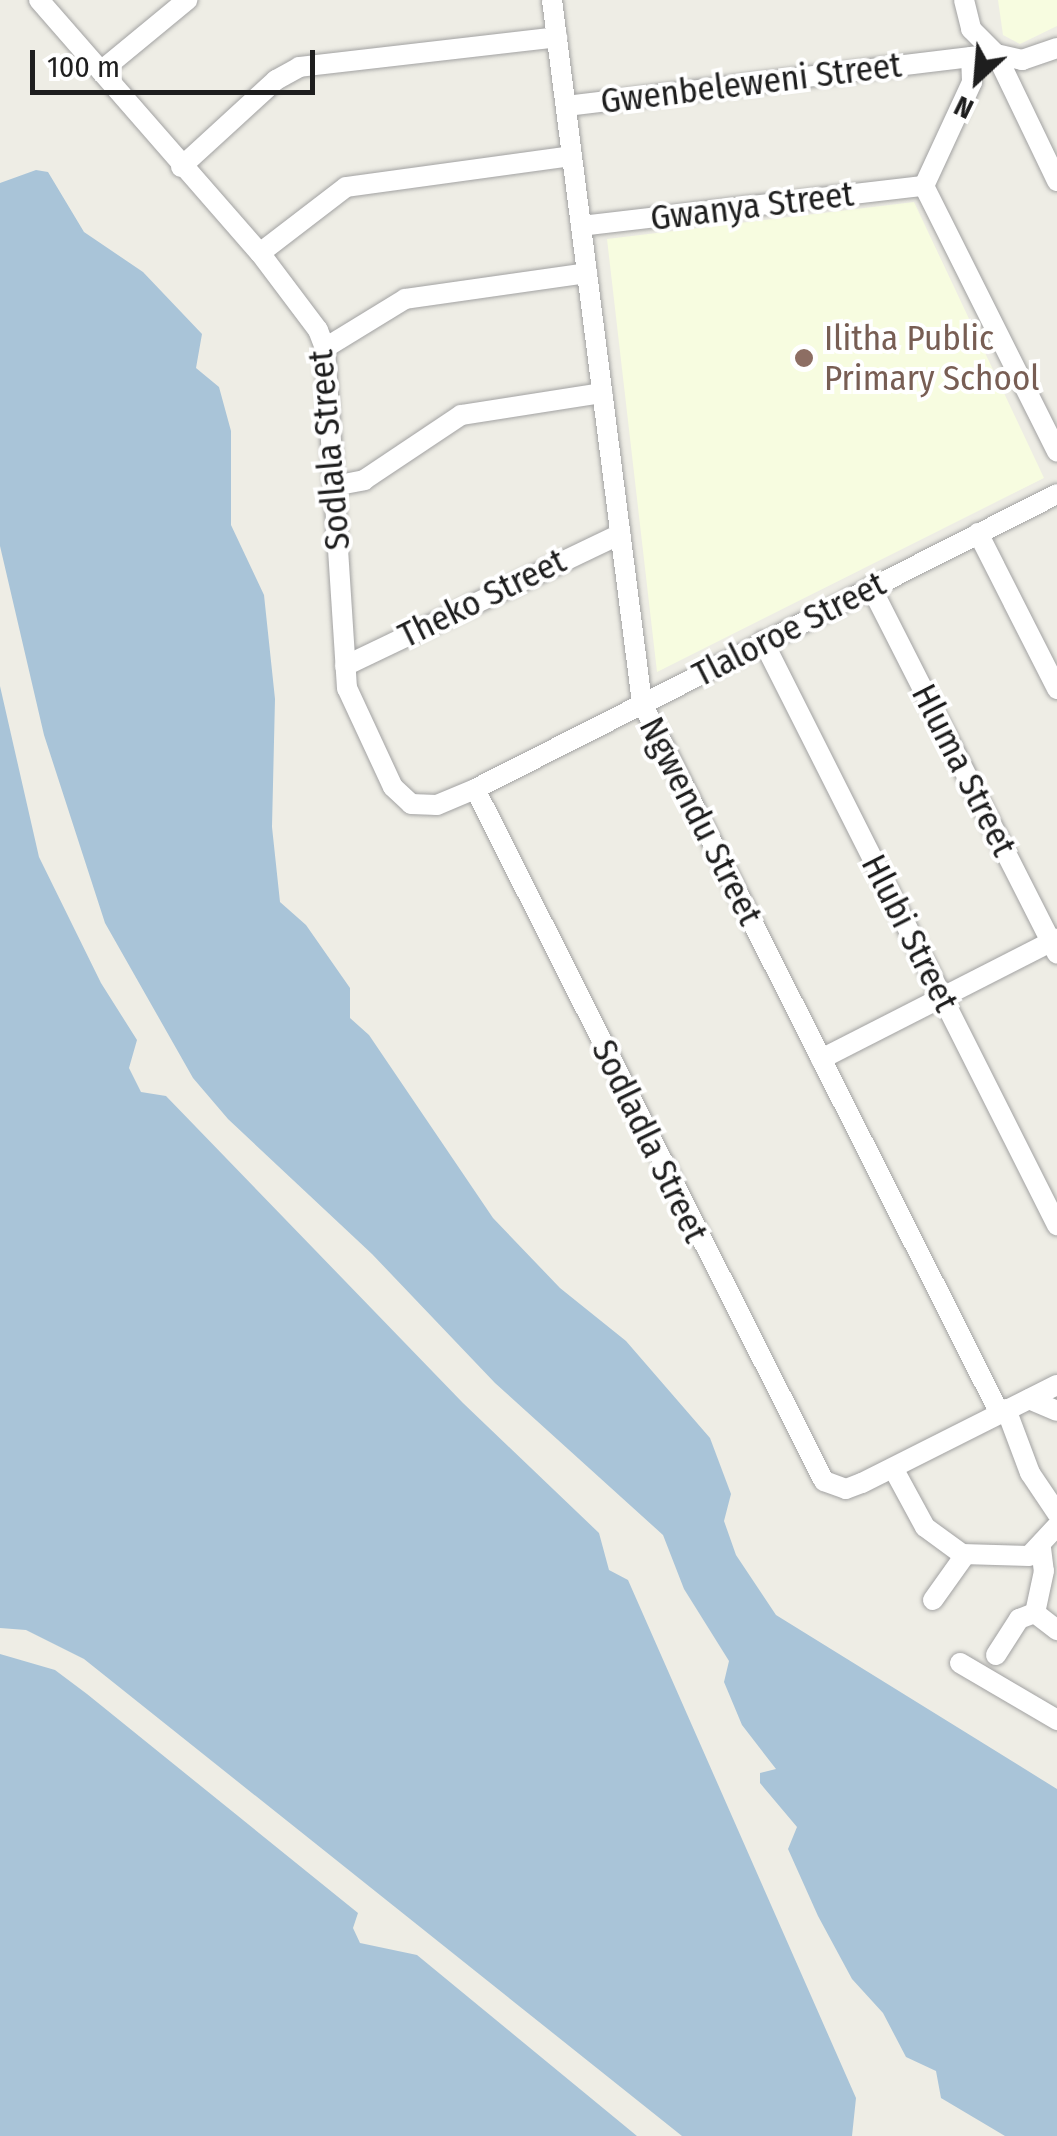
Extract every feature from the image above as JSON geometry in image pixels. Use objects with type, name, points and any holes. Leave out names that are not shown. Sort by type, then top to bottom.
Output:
[{"type":"street","name":"Sodlala Street","points":[[38,0],[260,253],[312,318],[325,348],[345,666],[352,702],[387,776],[411,804]]},
{"type":"street","points":[[100,70],[187,0]]},
{"type":"street","name":"Ngwendu Street","points":[[552,0],[642,703],[1030,1472],[1057,1514]]},
{"type":"street","points":[[964,0],[971,28],[996,54],[1057,181]]},
{"type":"street","points":[[182,167],[276,80],[299,67],[557,36]]},
{"type":"street","name":"Gwenbeleweni Street","points":[[566,106],[996,54],[1022,60],[1057,48]]},
{"type":"street","points":[[971,57],[972,82],[924,186],[1057,452]]},
{"type":"street","points":[[260,253],[346,186],[572,156]]},
{"type":"street","name":"Gwanya Street","points":[[580,226],[924,186]]},
{"type":"street","points":[[325,348],[405,299],[587,273]]},
{"type":"street","points":[[334,486],[364,480],[461,415],[602,392]]},
{"type":"street","name":"Tlaloroe Street","points":[[411,804],[436,805],[475,789],[1057,494]]},
{"type":"street","name":"Theko Street","points":[[345,666],[620,534]]},
{"type":"street","points":[[978,534],[1057,690]]},
{"type":"street","name":"Hluma Street","points":[[871,587],[1055,945]]},
{"type":"street","name":"Hlubi Street","points":[[763,641],[1057,1225]]},
{"type":"street","name":"Sodladla Street","points":[[475,789],[814,1470],[833,1487],[846,1489],[894,1468]]},
{"type":"street","points":[[821,1059],[1055,945]]},
{"type":"street","points":[[1057,1385],[894,1468],[925,1527],[965,1555],[1012,1560],[1040,1548],[1057,1526]]},
{"type":"street","points":[[1029,1400],[1057,1410]]},
{"type":"street","points":[[1035,1614],[1044,1571],[1040,1548]]},
{"type":"street","points":[[933,1600],[965,1555]]},
{"type":"street","points":[[1035,1614],[1057,1630]]},
{"type":"street","points":[[996,1655],[1019,1619],[1035,1614]]},
{"type":"street","points":[[960,1663],[1057,1720]]},
{"type":"shaded area","points":[[998,0],[1057,0],[1057,26],[1020,44],[1003,35]]},
{"type":"shaded area","name":"Ilitha Public Primary School","points":[[914,202],[1044,478],[657,672],[607,239]]},
{"type":"water","points":[[36,170],[48,172],[84,232],[143,272],[202,334],[196,368],[219,387],[231,431],[231,525],[264,595],[275,699],[272,827],[280,902],[306,925],[350,988],[350,1018],[369,1035],[493,1218],[560,1288],[626,1341],[710,1438],[731,1494],[724,1521],[736,1555],[776,1615],[1057,1789],[1057,2136],[1005,2136],[941,2098],[936,2071],[906,2057],[883,2013],[852,1979],[818,1916],[788,1849],[797,1827],[760,1783],[760,1773],[776,1769],[742,1725],[724,1682],[729,1661],[684,1589],[663,1535],[495,1383],[372,1254],[228,1119],[193,1078],[105,923],[44,735],[0,546],[0,183]]},
{"type":"water","points":[[0,686],[39,857],[101,983],[137,1040],[129,1068],[141,1092],[166,1096],[463,1403],[599,1533],[609,1570],[628,1580],[856,2098],[852,2136],[682,2136],[84,1659],[26,1630],[0,1628]]},
{"type":"water","points":[[0,1654],[55,1670],[87,1694],[358,1913],[353,1928],[360,1943],[417,1955],[637,2136],[0,2136]]},
{"type":"place","name":"Ilitha Public Primary School","points":[[804,358]]}]
